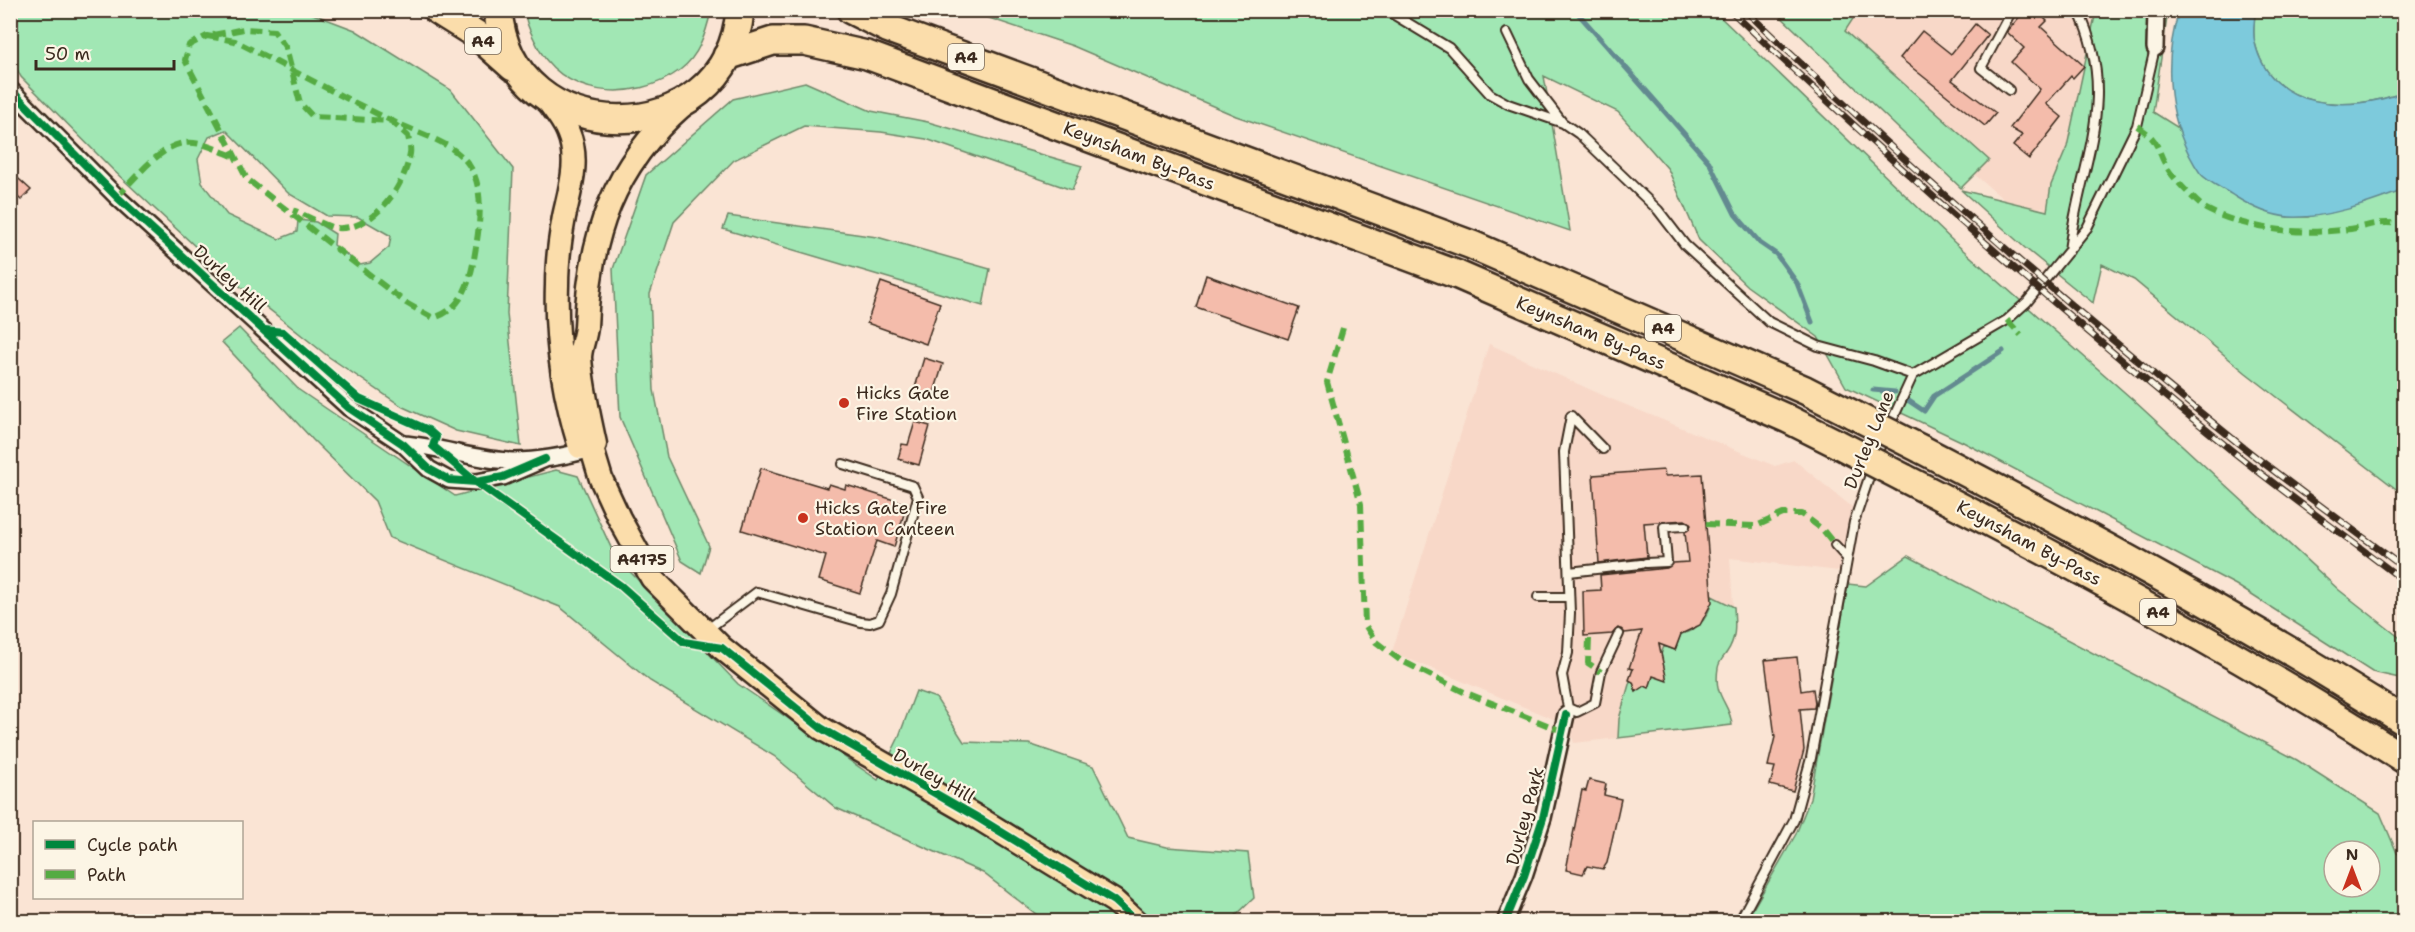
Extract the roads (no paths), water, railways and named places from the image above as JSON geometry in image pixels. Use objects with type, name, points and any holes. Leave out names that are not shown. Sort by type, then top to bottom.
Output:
[{"type":"highway","name":"A4","points":[[437,10],[477,35],[534,86]]},
{"type":"highway","points":[[498,10],[503,38],[534,86],[583,115],[625,121],[665,112],[697,92],[714,76],[734,40],[740,10]]},
{"type":"highway","name":"Keynsham By-Pass","points":[[851,10],[887,28],[1472,245],[1805,390],[2083,532],[2322,669],[2404,721]]},
{"type":"highway","name":"Keynsham By-Pass","points":[[727,56],[773,42],[804,41],[837,46],[878,59],[1458,275],[1788,418],[2093,576],[2306,696],[2404,759]]},
{"type":"main road","name":"A4175","points":[[534,86],[568,132],[573,149],[574,170],[560,242],[556,286],[559,339],[564,385],[580,447],[592,449]]},
{"type":"main road","name":"A4175","points":[[697,92],[667,119],[630,166],[608,204],[594,248],[587,287],[585,331],[580,356],[595,444],[592,449],[601,479],[619,518],[652,578],[704,631]]},
{"type":"main road","name":"Durley Hill","points":[[704,631],[821,728],[999,831],[1114,901],[1137,921]]},
{"type":"street","points":[[2155,48],[2156,10]]},
{"type":"street","name":"Durley Hill","points":[[11,89],[117,197],[349,408],[403,444],[429,468],[449,480],[476,482],[503,477],[545,459]]},
{"type":"street","name":"Durley Hill","points":[[403,444],[433,446],[483,458],[513,461],[545,459],[592,449]]},
{"type":"street","name":"Durley Park","points":[[1505,921],[1524,876],[1543,818],[1567,712]]},
{"type":"lane","points":[[2009,90],[1981,68],[2012,10]]},
{"type":"lane","points":[[2069,253],[2071,230],[2092,140],[2098,82],[2092,48],[2078,10]]},
{"type":"lane","points":[[1388,11],[1449,48],[1490,94],[1508,104],[1563,123],[1579,134],[1658,210],[1685,244],[1769,322],[1818,346],[1875,361],[1913,375]]},
{"type":"lane","points":[[1507,33],[1529,79],[1563,123]]},
{"type":"lane","name":"Durley Lane","points":[[1739,921],[1794,820],[1805,783],[1854,522],[1878,451],[1913,375],[2007,320],[2027,302],[2069,253],[2087,228],[2137,126],[2155,48]]},
{"type":"lane","points":[[1603,449],[1571,416],[1564,452],[1570,613],[1566,662],[1562,675],[1567,712],[1577,712],[1595,703],[1601,672],[1619,634]]},
{"type":"lane","points":[[704,631],[757,592],[861,622],[870,623],[879,620],[891,594],[918,497],[913,486],[843,464]]},
{"type":"lane","points":[[1569,572],[1667,562],[1664,527],[1685,526]]},
{"type":"lane","points":[[1835,545],[1846,557]]},
{"type":"lane","points":[[1538,597],[1568,597]]},
{"type":"water","points":[[2179,11],[2255,11],[2254,39],[2264,65],[2277,82],[2295,94],[2315,101],[2337,104],[2383,99],[2404,92],[2404,190],[2333,213],[2289,217],[2267,213],[2253,207],[2207,179],[2200,173],[2189,155],[2175,115],[2171,95],[2171,52]]},
{"type":"waterway","points":[[1575,10],[1709,162],[1735,214],[1760,243],[1776,254],[1797,283],[1812,322]]},
{"type":"waterway","points":[[1906,399],[1924,411],[1934,396],[2003,351]]},
{"type":"waterway","points":[[1873,390],[1895,392]]},
{"type":"railway","points":[[1730,10],[1852,124],[2039,290],[2252,467],[2404,581]]},
{"type":"railway","points":[[1745,10],[1925,178],[2111,339],[2258,459],[2404,568]]},
{"type":"place","name":"Hicks Gate Fire Station","points":[[844,403]]},
{"type":"place","name":"Hicks Gate Fire Station Canteen","points":[[803,518]]}]
